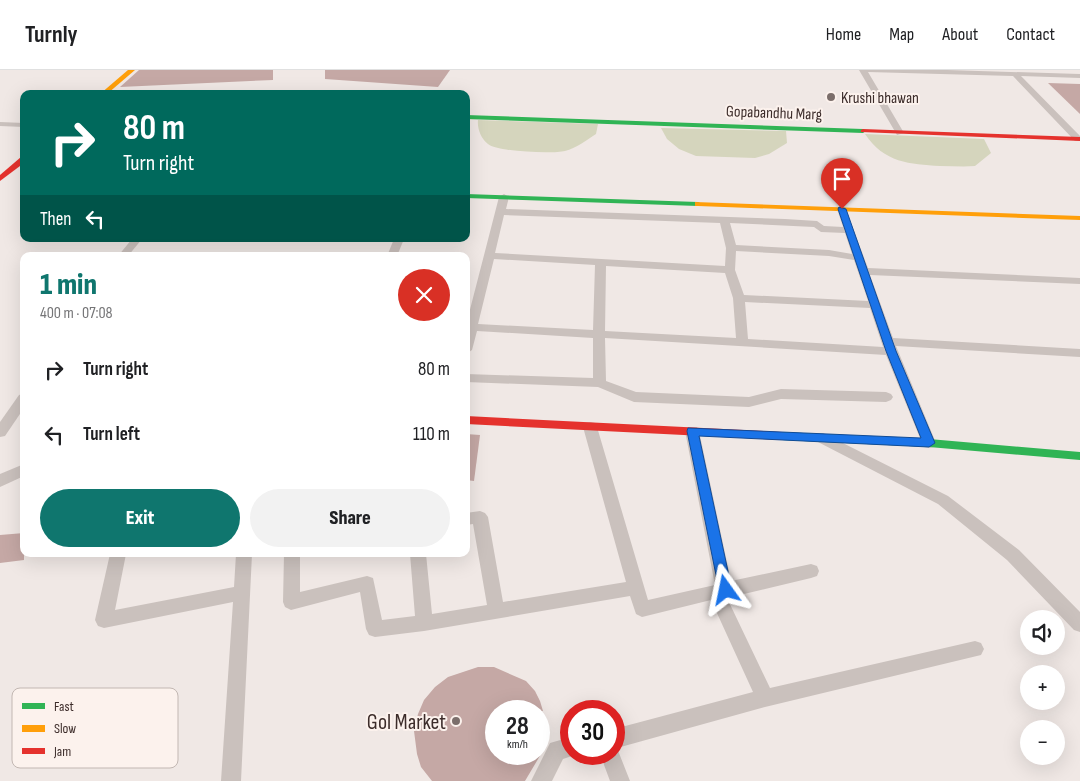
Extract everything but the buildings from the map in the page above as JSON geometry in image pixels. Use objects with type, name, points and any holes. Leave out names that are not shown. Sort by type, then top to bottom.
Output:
[{"type":"street","points":[[106,90],[125,70]]},
{"type":"street","points":[[107,90],[132,70]]},
{"type":"street","points":[[864,70],[1015,74],[1035,72],[1080,76]]},
{"type":"street","points":[[864,70],[900,133]]},
{"type":"street","points":[[1015,74],[1079,139]]},
{"type":"street","name":"Gopabandhu Marg","points":[[470,117],[1079,139]]},
{"type":"street","points":[[0,124],[20,125]]},
{"type":"street","points":[[0,172],[20,155]]},
{"type":"street","points":[[0,179],[20,162]]},
{"type":"street","points":[[470,196],[1080,218]]},
{"type":"street","points":[[470,335],[504,197]]},
{"type":"street","points":[[842,209],[889,346],[929,443]]},
{"type":"street","points":[[501,212],[817,224],[821,229],[850,230]]},
{"type":"street","points":[[725,221],[731,248],[730,270],[739,298],[742,341]]},
{"type":"street","points":[[126,252],[135,242]]},
{"type":"street","points":[[731,248],[829,253],[860,258]]},
{"type":"street","points":[[489,256],[730,270]]},
{"type":"street","points":[[600,383],[601,262]]},
{"type":"street","points":[[864,271],[1080,280]]},
{"type":"street","points":[[739,298],[876,304]]},
{"type":"street","points":[[472,327],[599,336],[1080,353]]},
{"type":"street","points":[[470,378],[600,383],[634,397],[643,398],[749,402],[781,394],[886,397]]},
{"type":"street","points":[[0,432],[20,404]]},
{"type":"street","points":[[470,420],[929,443],[1080,456]]},
{"type":"street","points":[[590,427],[642,609],[811,571]]},
{"type":"street","points":[[692,431],[721,591],[766,698]]},
{"type":"street","points":[[820,437],[942,500],[1013,555],[1080,624]]},
{"type":"street","points":[[0,481],[20,471]]},
{"type":"street","points":[[470,518],[480,517],[496,610]]},
{"type":"street","points":[[117,557],[104,620],[242,593]]},
{"type":"street","points":[[231,781],[244,557]]},
{"type":"street","points":[[292,557],[291,602],[366,583],[375,628],[424,623],[635,588]]},
{"type":"street","points":[[418,557],[424,623]]},
{"type":"street","points":[[625,736],[766,698],[975,649]]},
{"type":"street","points":[[541,781],[557,750],[560,749]]},
{"type":"street","points":[[614,765],[620,781]]},
{"type":"green space","points":[[478,120],[598,124],[596,134],[573,148],[559,152],[538,152],[513,151],[493,147],[483,139],[478,126]]},
{"type":"green space","points":[[661,128],[786,131],[787,143],[769,154],[755,158],[696,156],[679,149],[667,139]]},
{"type":"green space","points":[[865,134],[984,139],[991,153],[975,166],[940,166],[908,163],[881,151],[872,144]]},
{"type":"traffic: fast","points":[[470,117],[863,131]]},
{"type":"traffic: fast","points":[[470,196],[698,204]]},
{"type":"traffic: fast","points":[[782,436],[929,443],[1080,456]]},
{"type":"traffic: slow","points":[[108,90],[132,70]]},
{"type":"traffic: slow","points":[[698,204],[1080,218]]},
{"type":"traffic: jam","points":[[863,131],[1080,139]]},
{"type":"traffic: jam","points":[[0,179],[20,162]]},
{"type":"traffic: jam","points":[[470,420],[782,436]]},
{"type":"place","name":"Krushi bhawan","points":[[831,97]]},
{"type":"place","name":"Gol Market","points":[[456,721]]},
{"type":"route","points":[[726,590],[692,431],[929,443],[891,351],[842,209]]}]
